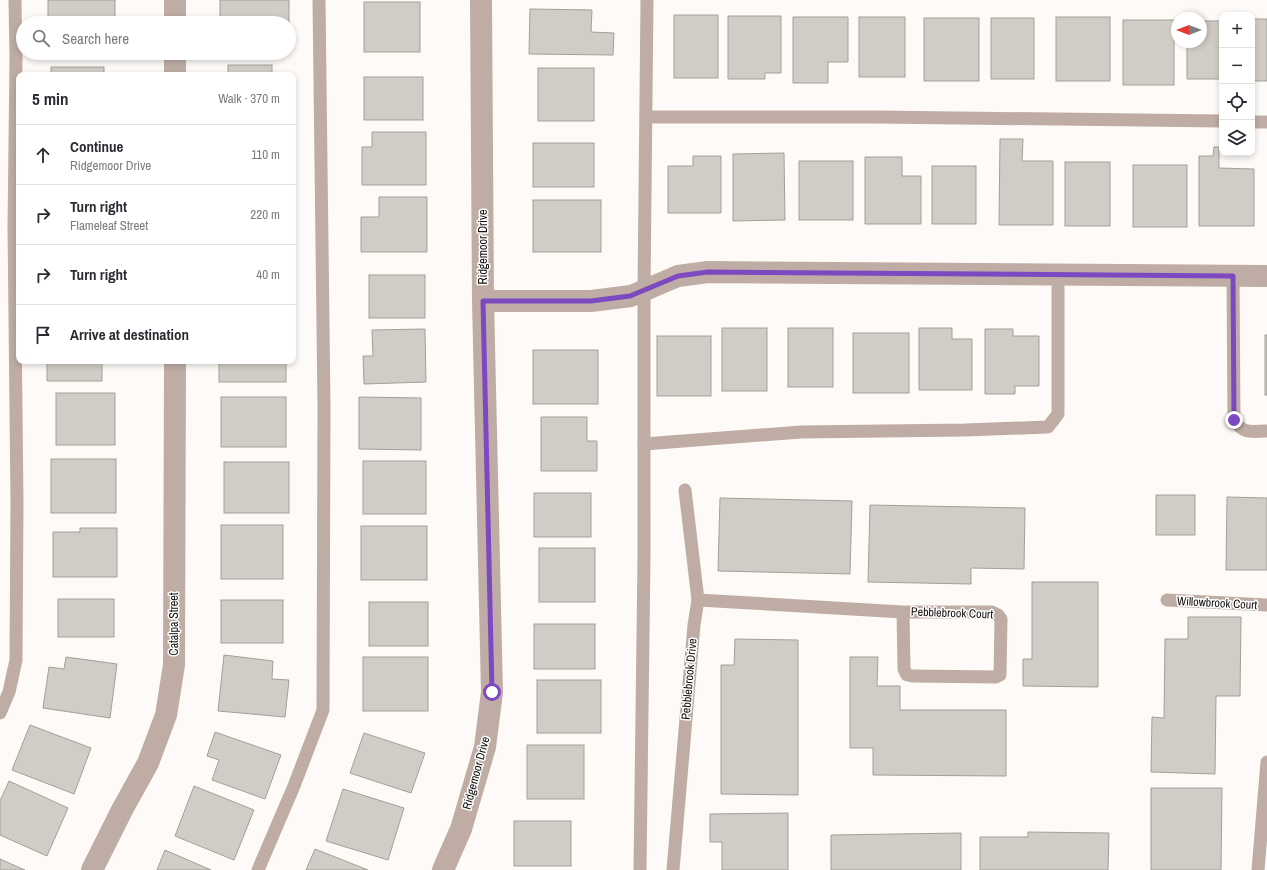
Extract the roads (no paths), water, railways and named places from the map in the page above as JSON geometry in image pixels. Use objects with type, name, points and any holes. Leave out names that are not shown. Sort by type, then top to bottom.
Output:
[{"type":"street","points":[[175,0],[175,16]]},
{"type":"street","name":"Ridgemoor Drive","points":[[442,870],[461,828],[485,747],[492,692],[483,301],[481,0]]},
{"type":"street","points":[[175,60],[175,72]]},
{"type":"street","points":[[483,301],[591,301],[630,296],[678,276],[708,272],[1267,276]]},
{"type":"street","name":"Catalpa Street","points":[[92,870],[122,810],[148,763],[166,715],[174,665],[175,364]]},
{"type":"lane","points":[[0,714],[9,692],[16,660],[17,502],[14,226],[16,58],[15,0]]},
{"type":"lane","points":[[258,870],[294,786],[323,710],[324,407],[319,0]]},
{"type":"lane","points":[[640,870],[644,556],[644,291],[647,0]]},
{"type":"lane","points":[[646,116],[1219,121]]},
{"type":"lane","points":[[1255,122],[1267,122]]},
{"type":"lane","points":[[644,444],[801,432],[965,430],[1048,427],[1058,414],[1058,275]]},
{"type":"lane","points":[[1233,276],[1234,420],[1239,428],[1247,432],[1267,431]]},
{"type":"lane","name":"Pebblebrook Drive","points":[[673,870],[694,625],[698,600],[685,490]]},
{"type":"lane","name":"Pebblebrook Court","points":[[698,600],[903,612],[992,612],[998,615],[1001,619],[1000,675],[996,677],[907,675],[904,669],[903,612]]},
{"type":"lane","name":"Willowbrook Court","points":[[1167,600],[1267,605]]},
{"type":"lane","points":[[1258,870],[1267,762]]}]
